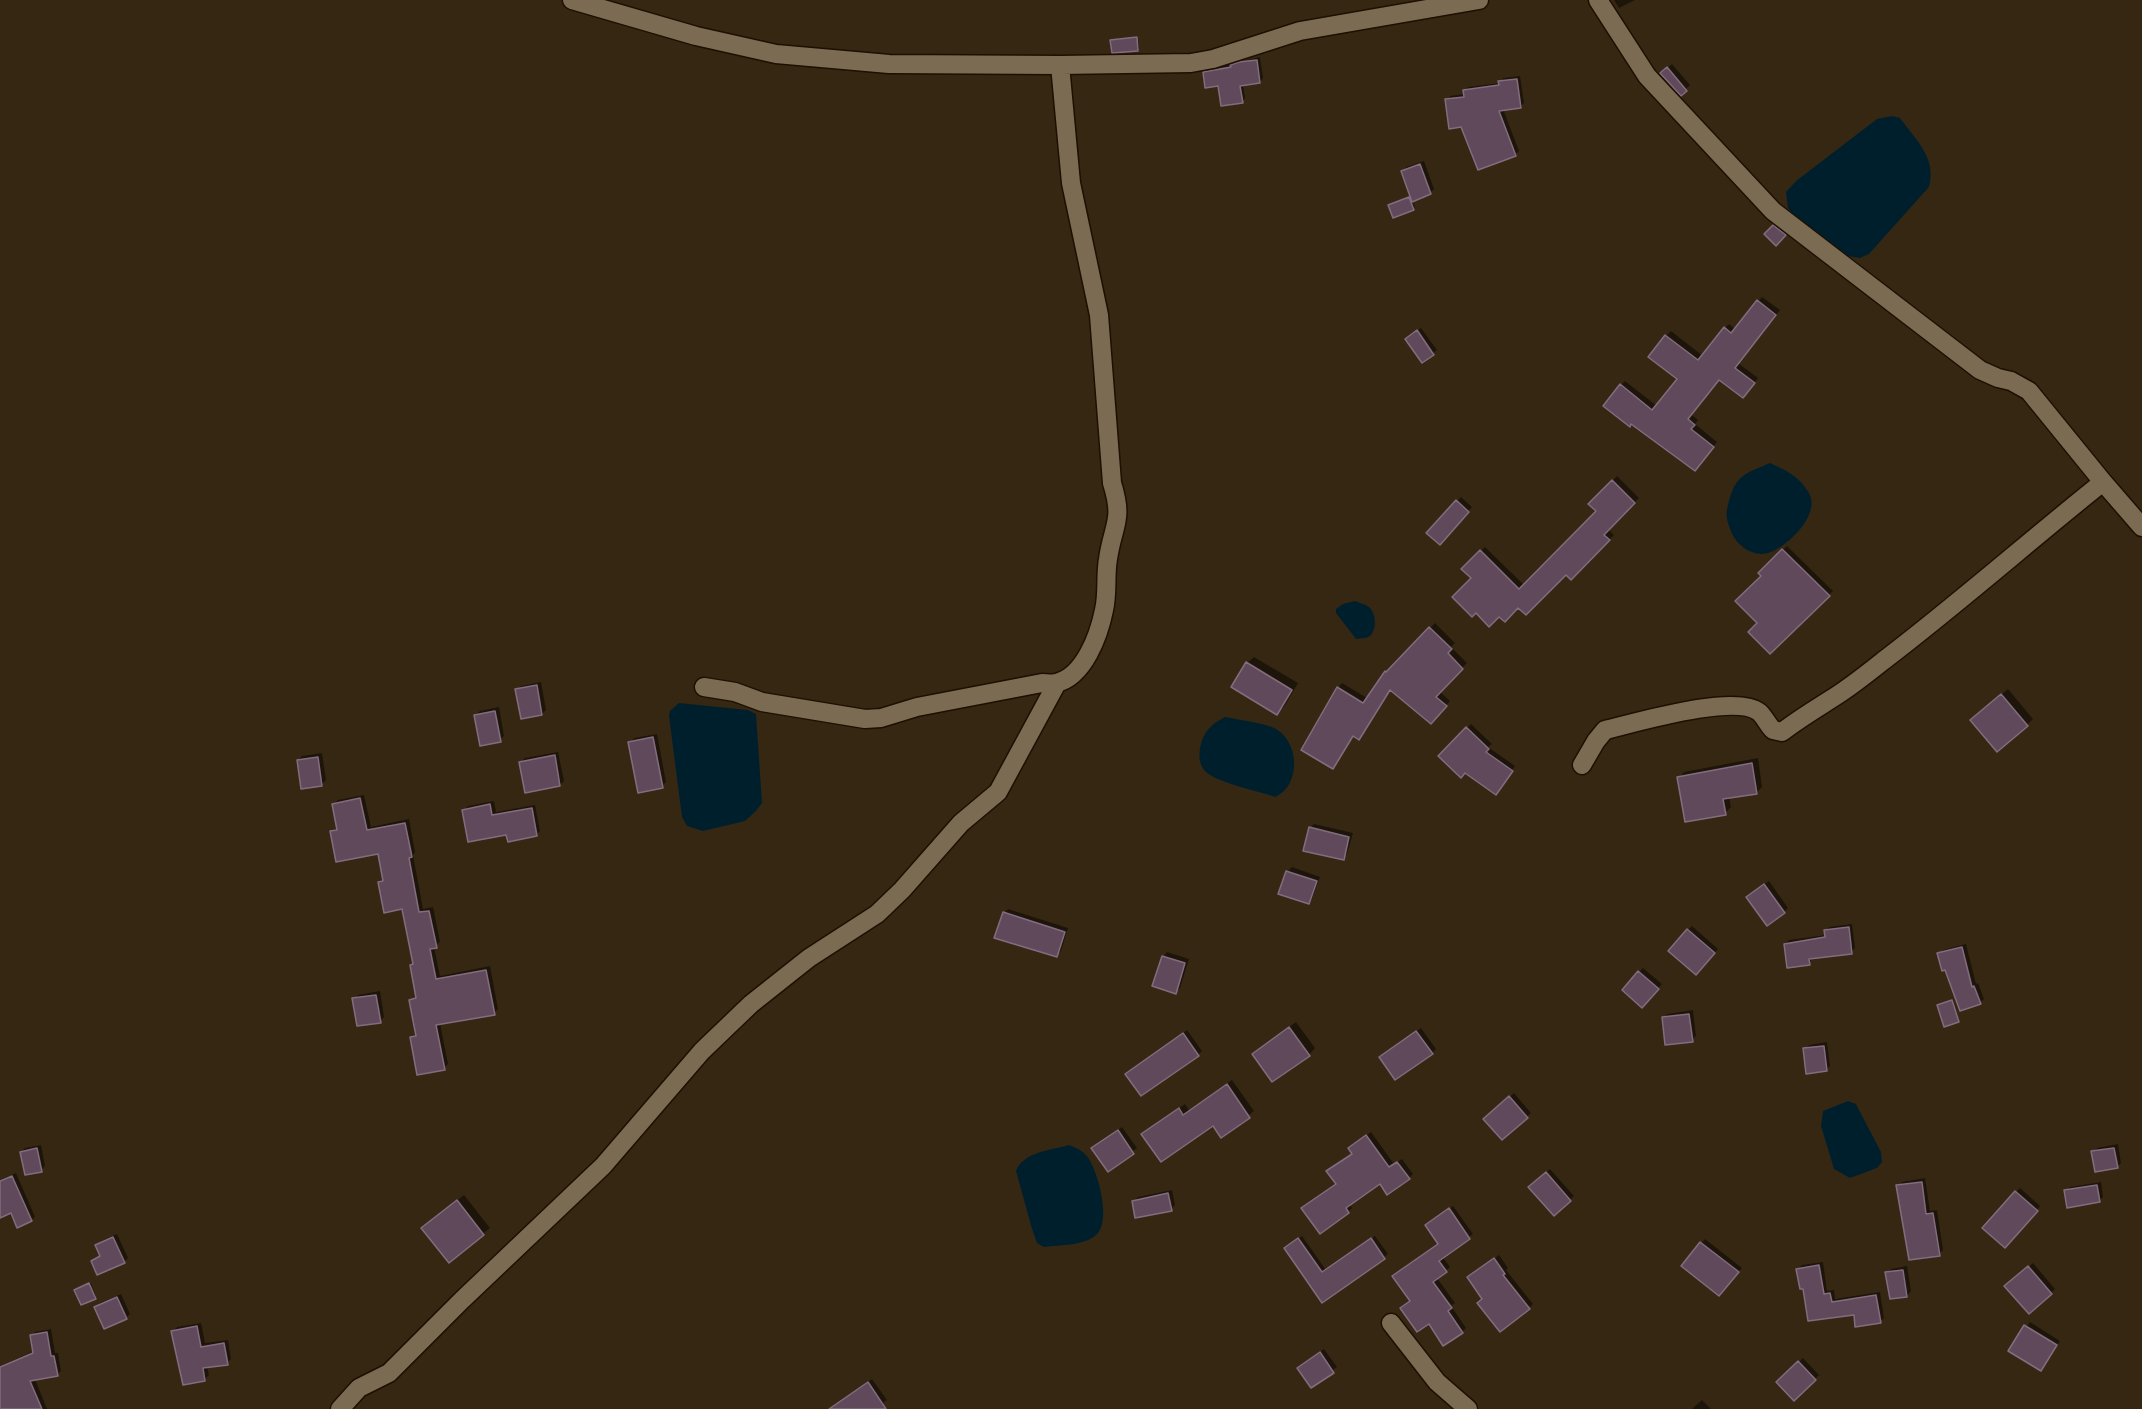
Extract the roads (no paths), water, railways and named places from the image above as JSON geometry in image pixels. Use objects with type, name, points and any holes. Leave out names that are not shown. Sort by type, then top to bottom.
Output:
[{"type":"street","points":[[572,0],[696,36],[776,54],[889,64],[1060,65],[1191,63],[1213,59],[1300,32],[1479,0]]},
{"type":"street","points":[[1598,0],[1647,76],[1773,211],[1980,370],[2029,390],[2142,528]]},
{"type":"street","points":[[704,687],[735,692],[762,702],[865,719],[881,718],[917,707],[1042,683],[1056,683],[1071,676],[1090,654],[1104,609],[1108,559],[1118,518],[1118,503],[1112,483],[1099,315],[1071,183],[1060,65]]},
{"type":"street","points":[[1582,765],[1605,730],[1706,707],[1744,707],[1758,711],[1773,730],[1782,732],[1883,661],[1961,600],[2103,482]]},
{"type":"street","points":[[340,1409],[359,1388],[389,1373],[603,1166],[702,1052],[751,1004],[809,958],[877,914],[902,890],[961,823],[998,792],[1056,683]]},
{"type":"street","points":[[1391,1323],[1437,1382],[1468,1409]]},
{"type":"water","points":[[1892,116],[1900,118],[1924,150],[1930,167],[1929,187],[1869,254],[1860,258],[1847,256],[1798,222],[1788,208],[1786,192],[1796,181],[1877,119]]},
{"type":"water","points":[[1770,463],[1797,478],[1809,493],[1812,501],[1811,510],[1801,528],[1786,543],[1771,552],[1759,554],[1747,550],[1737,542],[1728,524],[1727,512],[1731,495],[1738,481],[1747,473]]},
{"type":"water","points":[[1355,601],[1369,607],[1374,617],[1373,632],[1366,638],[1356,639],[1336,613],[1336,609],[1343,604]]},
{"type":"water","points":[[679,703],[748,710],[756,714],[762,803],[745,821],[703,831],[687,826],[682,817],[669,716],[670,711]]},
{"type":"water","points":[[1225,717],[1272,727],[1288,741],[1294,762],[1290,783],[1284,791],[1275,797],[1226,782],[1204,770],[1200,757],[1203,737],[1212,726]]},
{"type":"water","points":[[1848,1101],[1856,1104],[1881,1152],[1882,1162],[1877,1168],[1850,1178],[1834,1169],[1821,1126],[1823,1111]]},
{"type":"water","points":[[1069,1145],[1084,1153],[1093,1168],[1102,1197],[1103,1218],[1098,1233],[1087,1240],[1044,1247],[1037,1243],[1016,1171],[1031,1156]]}]
